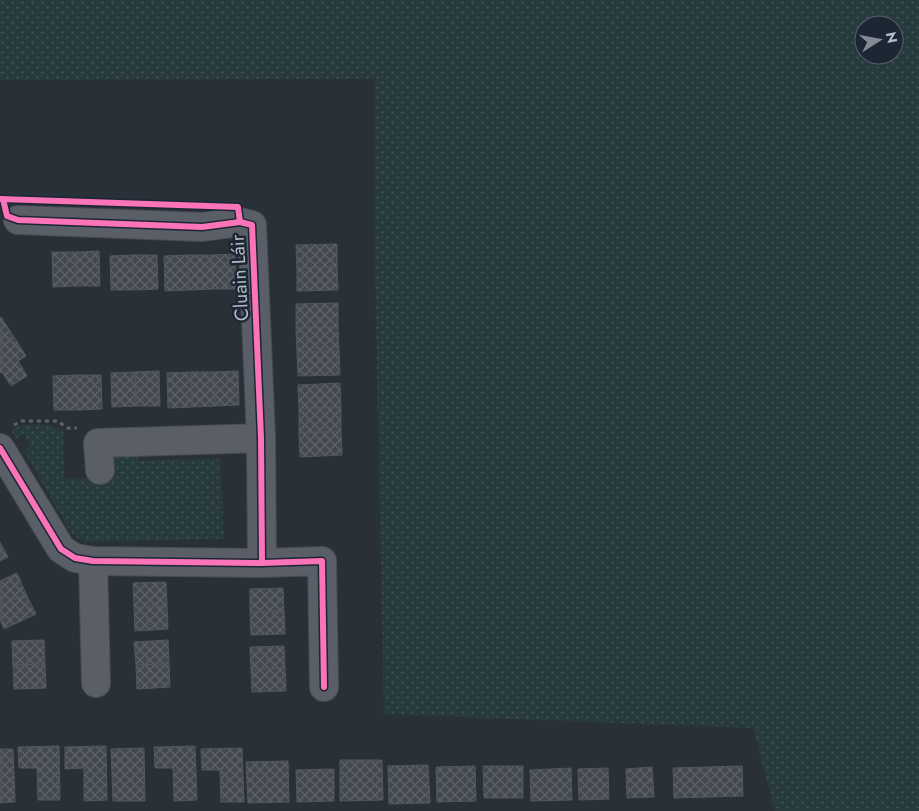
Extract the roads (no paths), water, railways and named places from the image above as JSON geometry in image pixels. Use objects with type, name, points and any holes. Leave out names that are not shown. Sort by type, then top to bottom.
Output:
[{"type":"street","name":"Cluain Láir","points":[[18,220],[202,227],[240,222],[252,225],[261,438],[262,563]]},
{"type":"street","points":[[100,470],[98,443],[261,438]]},
{"type":"street","points":[[3,439],[13,468],[61,549],[74,558],[93,561],[262,563],[322,560],[324,687]]},
{"type":"street","points":[[93,561],[96,683]]}]
